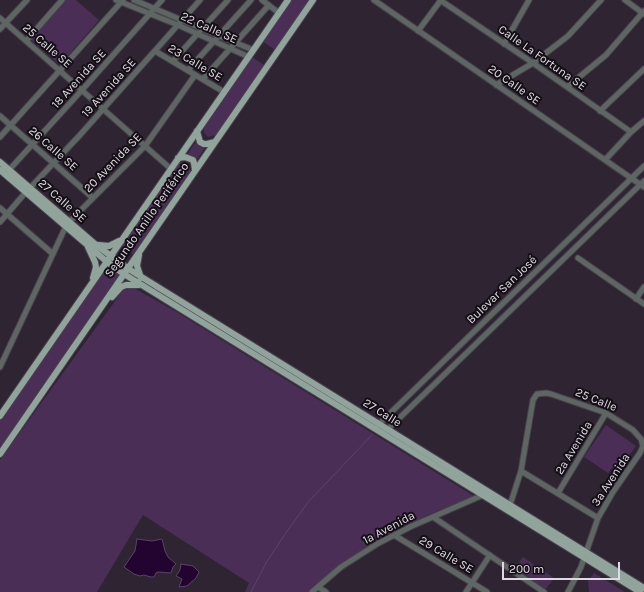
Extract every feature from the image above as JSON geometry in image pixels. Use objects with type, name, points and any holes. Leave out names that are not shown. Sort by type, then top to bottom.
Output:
[{"type":"main road","name":"Segundo Anillo Periférico","points":[[0,416],[288,0]]},
{"type":"main road","name":"Segundo Anillo Periférico","points":[[0,454],[313,0]]},
{"type":"main road","points":[[198,131],[200,142],[207,144],[215,142]]},
{"type":"main road","points":[[178,158],[185,157],[193,160],[195,170]]},
{"type":"main road","name":"27 Calle SE","points":[[0,162],[5,171],[67,224],[86,244],[108,259]]},
{"type":"main road","name":"27 Calle SE","points":[[67,224],[95,244],[108,259]]},
{"type":"main road","points":[[95,244],[109,246],[122,239]]},
{"type":"main road","points":[[86,244],[94,258],[96,267],[90,284]]},
{"type":"main road","points":[[141,278],[137,266],[143,246]]},
{"type":"main road","name":"27 Calle","points":[[108,259],[141,285],[376,426]]},
{"type":"main road","name":"27 Calle","points":[[125,271],[141,278],[483,495],[644,588]]},
{"type":"main road","points":[[89,324],[97,317],[121,287],[126,285],[141,285]]},
{"type":"main road","name":"27 Calle","points":[[385,432],[510,505],[643,592]]},
{"type":"street","points":[[0,29],[27,0]]},
{"type":"street","points":[[26,41],[62,0]]},
{"type":"street","name":"22 Calle SE","points":[[134,0],[253,50]]},
{"type":"street","name":"18 Avenida SE","points":[[0,179],[5,171],[33,145],[162,0]]},
{"type":"street","name":"19 Avenida SE","points":[[0,222],[200,0]]},
{"type":"street","points":[[172,61],[228,0]]},
{"type":"street","points":[[188,70],[251,0]]},
{"type":"street","points":[[262,0],[280,13]]},
{"type":"street","name":"20 Calle SE","points":[[374,0],[631,178],[643,184]]},
{"type":"street","points":[[418,31],[441,0]]},
{"type":"street","name":"Calle La Fortuna SE","points":[[441,0],[631,132]]},
{"type":"street","points":[[504,44],[529,0]]},
{"type":"street","points":[[496,85],[533,63],[568,36],[601,0]]},
{"type":"street","points":[[567,87],[606,55],[644,13],[625,0]]},
{"type":"street","points":[[0,138],[120,1]]},
{"type":"street","name":"22 Calle SE","points":[[120,1],[232,48],[249,57]]},
{"type":"street","points":[[202,79],[232,48],[269,5]]},
{"type":"street","name":"25 Calle SE","points":[[0,18],[170,169]]},
{"type":"street","name":"23 Calle SE","points":[[155,51],[224,92]]},
{"type":"street","points":[[600,111],[644,69]]},
{"type":"street","name":"20 Avenida SE","points":[[0,367],[67,224],[145,146],[195,75]]},
{"type":"street","name":"26 Calle SE","points":[[0,116],[93,198]]},
{"type":"street","points":[[605,160],[631,132],[644,121]]},
{"type":"street","name":"Bulevar San José","points":[[376,426],[644,166]]},
{"type":"street","name":"Bulevar San José","points":[[385,432],[643,184]]},
{"type":"street","points":[[0,208],[53,254]]},
{"type":"street","points":[[578,258],[644,304]]},
{"type":"street","points":[[636,299],[644,287]]},
{"type":"street","name":"25 Calle","points":[[521,471],[533,400],[537,394],[551,394],[606,413],[632,430],[641,439],[643,446]]},
{"type":"street","name":"2a Avenida","points":[[558,493],[606,413]]},
{"type":"street","name":"3a Avenida","points":[[568,592],[586,555],[598,518],[643,446]]},
{"type":"street","points":[[510,505],[521,471],[598,518]]},
{"type":"street","name":"1a Avenida","points":[[312,592],[341,567],[377,544],[483,495]]},
{"type":"street","points":[[433,517],[544,592]]},
{"type":"street","name":"29 Calle SE","points":[[394,535],[487,592]]},
{"type":"street","points":[[466,592],[490,555]]},
{"type":"street","points":[[318,587],[326,592]]},
{"type":"shaded area","points":[[64,0],[76,0],[99,20],[60,65],[30,39]]},
{"type":"shaded area","points":[[290,0],[310,0],[275,50],[262,41]]},
{"type":"shaded area","points":[[252,57],[264,65],[216,135],[208,137],[204,133],[203,126]]},
{"type":"shaded area","points":[[197,140],[199,146],[206,146],[196,161],[194,156],[187,155]]},
{"type":"shaded area","points":[[183,162],[189,164],[191,173],[134,255],[120,245],[177,163]]},
{"type":"shaded area","points":[[107,262],[123,274],[0,449],[0,418]]},
{"type":"shaded area","points":[[134,288],[175,311],[474,496],[430,514],[383,538],[343,562],[308,592],[245,592],[249,583],[143,515],[97,592],[0,592],[0,460],[123,290]]},
{"type":"shaded area","points":[[606,425],[636,446],[617,471],[612,468],[608,473],[584,457]]},
{"type":"shaded area","points":[[137,539],[152,541],[162,539],[168,557],[176,564],[171,573],[158,572],[154,577],[144,575],[140,576],[124,567],[135,551]]},
{"type":"shaded area","points":[[523,557],[554,578],[546,589],[515,568]]},
{"type":"shaded area","points":[[181,564],[193,566],[199,572],[196,578],[187,586],[179,587],[182,579],[176,576],[180,570]]},
{"type":"shaded area","points":[[594,573],[625,592],[589,592],[588,581]]},
{"type":"waterway","points":[[251,592],[266,563],[309,501],[372,435]]}]
